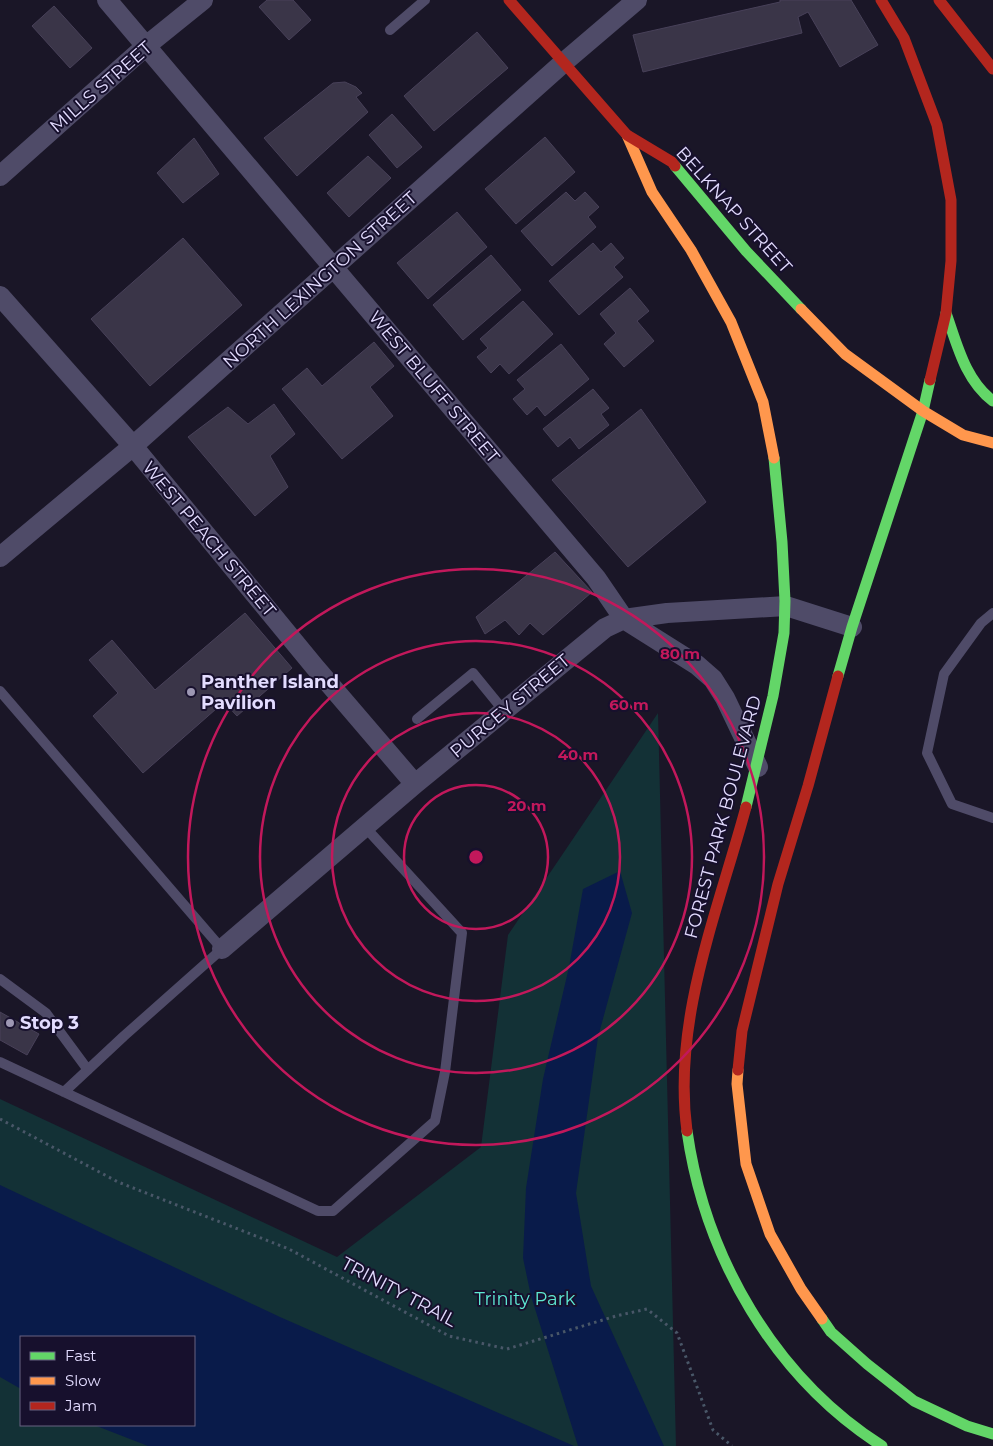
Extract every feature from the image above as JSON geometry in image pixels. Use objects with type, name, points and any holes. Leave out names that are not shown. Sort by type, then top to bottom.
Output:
[{"type":"main road","name":"BELKNAP STREET","points":[[509,0],[626,135],[672,162],[746,251],[845,354],[923,411],[963,434],[993,443]]},
{"type":"main road","points":[[881,0],[904,38],[937,125],[951,200],[950,261],[946,313],[923,411],[852,627],[808,786],[778,884],[742,1031],[737,1084],[746,1164],[770,1234],[801,1289],[831,1332],[867,1364],[914,1401],[967,1426],[993,1434]]},
{"type":"main road","points":[[939,0],[993,69]]},
{"type":"main road","name":"FOREST PARK BOULEVARD","points":[[626,135],[654,198],[686,243],[731,323],[763,404],[778,483],[786,606],[784,645],[758,767],[696,988],[685,1062],[686,1120],[695,1173],[704,1207],[719,1250],[755,1317],[776,1347],[822,1401],[882,1446]]},
{"type":"main road","points":[[946,313],[972,380],[993,401]]},
{"type":"street","name":"WEST BLUFF STREET","points":[[107,0],[596,578],[624,619],[697,665],[713,679],[725,698],[758,767]]},
{"type":"street","name":"MILLS STREET","points":[[0,176],[146,46],[203,0]]},
{"type":"street","name":"NORTH LEXINGTON STREET","points":[[0,556],[133,446],[637,0]]},
{"type":"street","name":"WEST PEACH STREET","points":[[0,296],[133,446],[314,666],[416,784]]},
{"type":"street","name":"PURCEY STREET","points":[[222,949],[416,784],[604,628],[624,619],[668,613],[786,606],[852,627]]},
{"type":"lane","points":[[390,30],[425,0]]},
{"type":"lane","points":[[993,613],[981,623],[944,674],[927,753],[952,804],[993,818]]},
{"type":"lane","points":[[417,719],[474,673],[504,711]]},
{"type":"lane","points":[[0,691],[222,949],[64,1092]]},
{"type":"lane","points":[[0,1062],[318,1210],[333,1212],[435,1121],[445,1072],[462,933],[365,827]]},
{"type":"lane","points":[[0,979],[46,1013],[88,1070]]},
{"type":"path","name":"TRINITY TRAIL","points":[[0,1119],[118,1182],[289,1249],[449,1336],[507,1349],[616,1316],[647,1309],[677,1333],[713,1430],[732,1446]]},
{"type":"green space","name":"Trinity Park","points":[[658,713],[676,1446],[0,1446],[0,1099],[337,1257],[481,1147],[508,935]]},
{"type":"water","points":[[620,871],[632,913],[598,1037],[576,1193],[591,1286],[664,1446],[578,1446],[531,1296],[523,1258],[526,1188],[543,1079],[569,967],[583,889]]},
{"type":"water","points":[[0,1185],[280,1317],[574,1446],[148,1446],[97,1426],[195,1426],[195,1336],[20,1336],[20,1388],[0,1377]]},
{"type":"building","points":[[267,0],[293,0],[311,20],[289,40],[259,7]]},
{"type":"building","points":[[780,0],[851,0],[878,45],[840,67],[808,12],[798,17],[802,33],[643,72],[633,35],[780,2]]},
{"type":"building","points":[[54,6],[92,48],[70,68],[32,26]]},
{"type":"building","points":[[477,32],[508,68],[434,131],[404,96]]},
{"type":"building","points":[[345,82],[356,87],[362,93],[356,97],[368,112],[297,176],[264,138],[333,83]]},
{"type":"building","points":[[392,114],[422,147],[397,168],[369,135]]},
{"type":"building","points":[[545,137],[575,172],[516,224],[485,189]]},
{"type":"building","points":[[194,138],[219,174],[183,203],[157,173]]},
{"type":"building","points":[[368,156],[391,178],[349,217],[327,193]]},
{"type":"building","points":[[566,192],[575,201],[585,192],[599,207],[588,217],[596,227],[552,266],[521,231]]},
{"type":"building","points":[[457,212],[487,247],[428,299],[397,263]]},
{"type":"building","points":[[183,238],[242,305],[150,386],[91,319]]},
{"type":"building","points":[[593,243],[601,252],[611,243],[624,258],[614,267],[623,277],[579,315],[549,281]]},
{"type":"building","points":[[491,255],[521,290],[463,340],[433,305]]},
{"type":"building","points":[[630,288],[649,311],[637,321],[654,341],[624,367],[604,344],[616,333],[600,314]]},
{"type":"building","points":[[523,301],[553,334],[509,374],[500,364],[491,373],[477,357],[488,348],[480,339]]},
{"type":"building","points":[[374,342],[394,366],[370,387],[393,416],[342,459],[282,389],[307,368],[322,386]]},
{"type":"building","points":[[561,344],[589,379],[545,416],[537,406],[527,415],[513,399],[525,389],[517,380]]},
{"type":"building","points":[[593,389],[609,408],[601,414],[609,425],[579,449],[570,437],[558,447],[543,429]]},
{"type":"building","points":[[274,404],[295,434],[270,456],[288,487],[255,516],[188,437],[228,407],[248,424]]},
{"type":"building","points":[[641,409],[706,502],[628,567],[552,480]]},
{"type":"building","points":[[555,552],[592,592],[543,635],[530,623],[519,635],[505,620],[485,634],[476,617]]},
{"type":"building","name":"Panther Island Pavilion","points":[[245,613],[292,668],[237,716],[224,702],[143,773],[93,716],[118,693],[89,660],[112,640],[155,690]]},
{"type":"building","name":"Stop 3","points":[[0,1012],[39,1034],[27,1055],[0,1040]]},
{"type":"traffic: fast","points":[[675,166],[746,251],[801,309]]},
{"type":"traffic: fast","points":[[946,313],[963,361],[975,383],[993,401]]},
{"type":"traffic: fast","points":[[838,676],[852,627],[923,411],[930,380]]},
{"type":"traffic: fast","points":[[746,807],[773,696],[784,633],[785,601],[782,542],[774,458]]},
{"type":"traffic: fast","points":[[687,1131],[696,1178],[710,1224],[728,1268],[751,1310],[778,1349],[808,1385],[843,1418],[882,1446]]},
{"type":"traffic: fast","points":[[822,1319],[831,1332],[867,1364],[914,1401],[967,1426],[993,1434]]},
{"type":"traffic: slow","points":[[627,135],[652,192],[691,250],[731,322],[763,402],[774,458]]},
{"type":"traffic: slow","points":[[801,309],[845,354],[923,411],[963,435],[993,443]]},
{"type":"traffic: slow","points":[[738,1070],[737,1084],[746,1164],[770,1234],[801,1289],[822,1319]]},
{"type":"traffic: jam","points":[[509,0],[627,135],[672,162],[675,166]]},
{"type":"traffic: jam","points":[[881,0],[904,38],[937,125],[951,200],[951,261],[946,313],[930,380]]},
{"type":"traffic: jam","points":[[939,0],[993,69]]},
{"type":"traffic: jam","points":[[738,1070],[742,1031],[778,884],[808,786],[838,676]]},
{"type":"traffic: jam","points":[[687,1131],[684,1089],[686,1048],[692,1007],[700,966],[746,807]]},
{"type":"place","name":"Panther Island Pavilion","points":[[191,692]]},
{"type":"place","name":"Stop 3","points":[[10,1023]]}]
